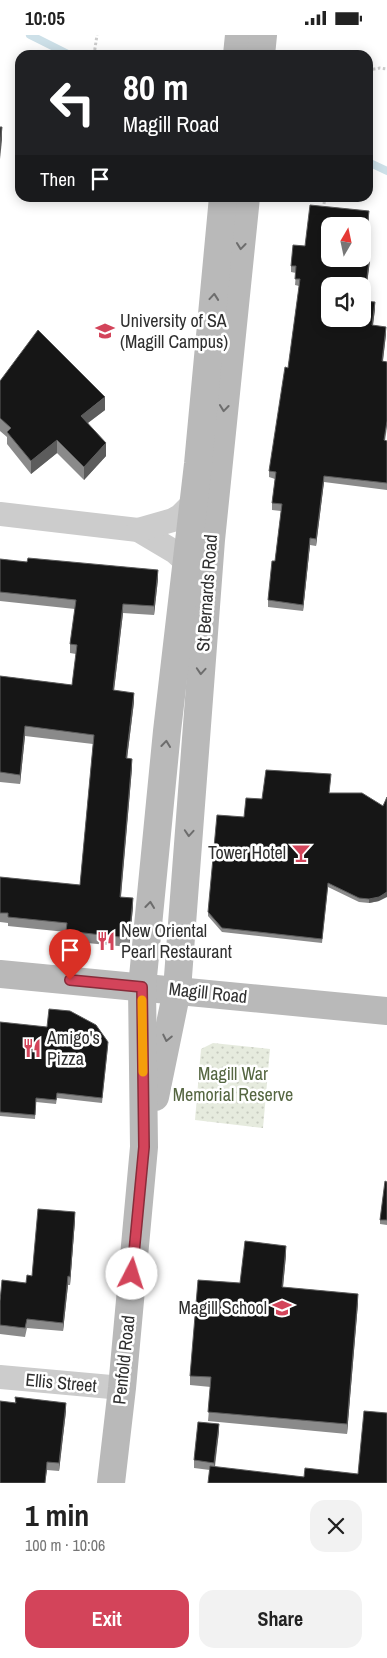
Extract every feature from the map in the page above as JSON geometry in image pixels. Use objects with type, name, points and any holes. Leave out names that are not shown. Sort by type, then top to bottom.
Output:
[{"type":"main road","points":[[238,50],[239,35]]},
{"type":"main road","points":[[262,50],[263,35]]},
{"type":"main road","name":"St Bernards Road","points":[[142,987],[167,731],[194,502],[223,202]]},
{"type":"main road","name":"St Bernards Road","points":[[177,990],[211,541],[245,202]]},
{"type":"main road","name":"Magill Road","points":[[0,974],[387,1011]]},
{"type":"main road","name":"Penfold Road","points":[[111,1483],[122,1388],[144,1147],[142,987]]},
{"type":"main road","name":"Penfold Road","points":[[144,1147],[177,990]]},
{"type":"street","points":[[0,514],[138,530],[174,520],[194,502]]},
{"type":"street","points":[[138,530],[175,552],[187,563]]},
{"type":"street","name":"Ellis Street","points":[[0,1377],[122,1388]]},
{"type":"path","points":[[95,50],[96,35]]},
{"type":"path","points":[[373,69],[387,69]]},
{"type":"green space","name":"Magill War Memorial Reserve","points":[[213,1043],[270,1049],[263,1128],[195,1120],[201,1049]]},
{"type":"building","points":[[0,127],[2,127],[0,146]]},
{"type":"building","points":[[310,205],[369,211],[368,217],[321,217],[321,267],[368,267],[367,277],[321,277],[321,327],[371,327],[371,302],[375,302],[372,325],[386,327],[382,361],[387,362],[387,421],[384,440],[387,441],[387,483],[324,476],[316,539],[310,538],[303,605],[268,600],[272,561],[275,561],[282,504],[272,503],[276,472],[269,471],[285,367],[288,368],[300,279],[295,279],[296,266],[291,266],[293,245],[305,246]]},
{"type":"building","points":[[38,330],[105,397],[81,416],[106,443],[84,467],[57,440],[31,461],[7,432],[11,428],[0,418],[0,381]]},
{"type":"building","points":[[28,558],[158,570],[154,606],[123,604],[113,690],[134,693],[126,758],[132,759],[120,897],[133,898],[129,938],[66,931],[67,923],[8,917],[8,913],[0,913],[0,877],[80,885],[94,735],[25,726],[20,775],[0,772],[0,676],[72,685],[77,645],[70,644],[76,600],[0,592],[0,559],[27,562]]},
{"type":"building","name":"Tower Hotel","points":[[266,770],[331,774],[329,793],[362,793],[383,806],[387,797],[387,892],[379,897],[359,898],[328,883],[322,939],[222,928],[208,912],[217,815],[244,817],[246,798],[262,799]]},
{"type":"building","points":[[49,1009],[70,1011],[96,1025],[108,1042],[102,1098],[57,1093],[56,1100],[36,1098],[35,1115],[0,1112],[0,1022],[47,1027]]},
{"type":"building","points":[[385,1181],[387,1182],[387,1220],[380,1220]]},
{"type":"building","points":[[38,1209],[75,1212],[70,1277],[68,1276],[63,1323],[27,1319],[25,1328],[0,1325],[2,1280],[26,1283],[27,1275],[32,1276]]},
{"type":"building","points":[[245,1241],[286,1246],[282,1287],[358,1294],[347,1424],[208,1412],[211,1377],[190,1376],[198,1280],[240,1283]]},
{"type":"building","points":[[15,1397],[66,1403],[59,1463],[47,1462],[45,1483],[0,1483],[0,1401],[16,1403]]},
{"type":"building","points":[[364,1411],[387,1413],[387,1483],[208,1483],[210,1466],[304,1477],[305,1468],[358,1474]]},
{"type":"building","points":[[198,1422],[219,1424],[214,1463],[194,1460]]},
{"type":"waterway","points":[[30,35],[60,50]]},
{"type":"waterway","points":[[373,164],[387,171]]},
{"type":"slow traffic","points":[[142,1000],[143,1072]]},
{"type":"place","name":"University of SA (Magill Campus)","points":[[105,331]]},
{"type":"place","name":"Tower Hotel","points":[[301,853]]},
{"type":"place","name":"New Oriental Pearl Restaurant","points":[[106,941]]},
{"type":"place","name":"Amigo's Pizza","points":[[32,1048]]},
{"type":"place","name":"Magill School","points":[[282,1308]]},
{"type":"route","points":[[70,980],[142,987],[144,1147],[132,1274]]}]
